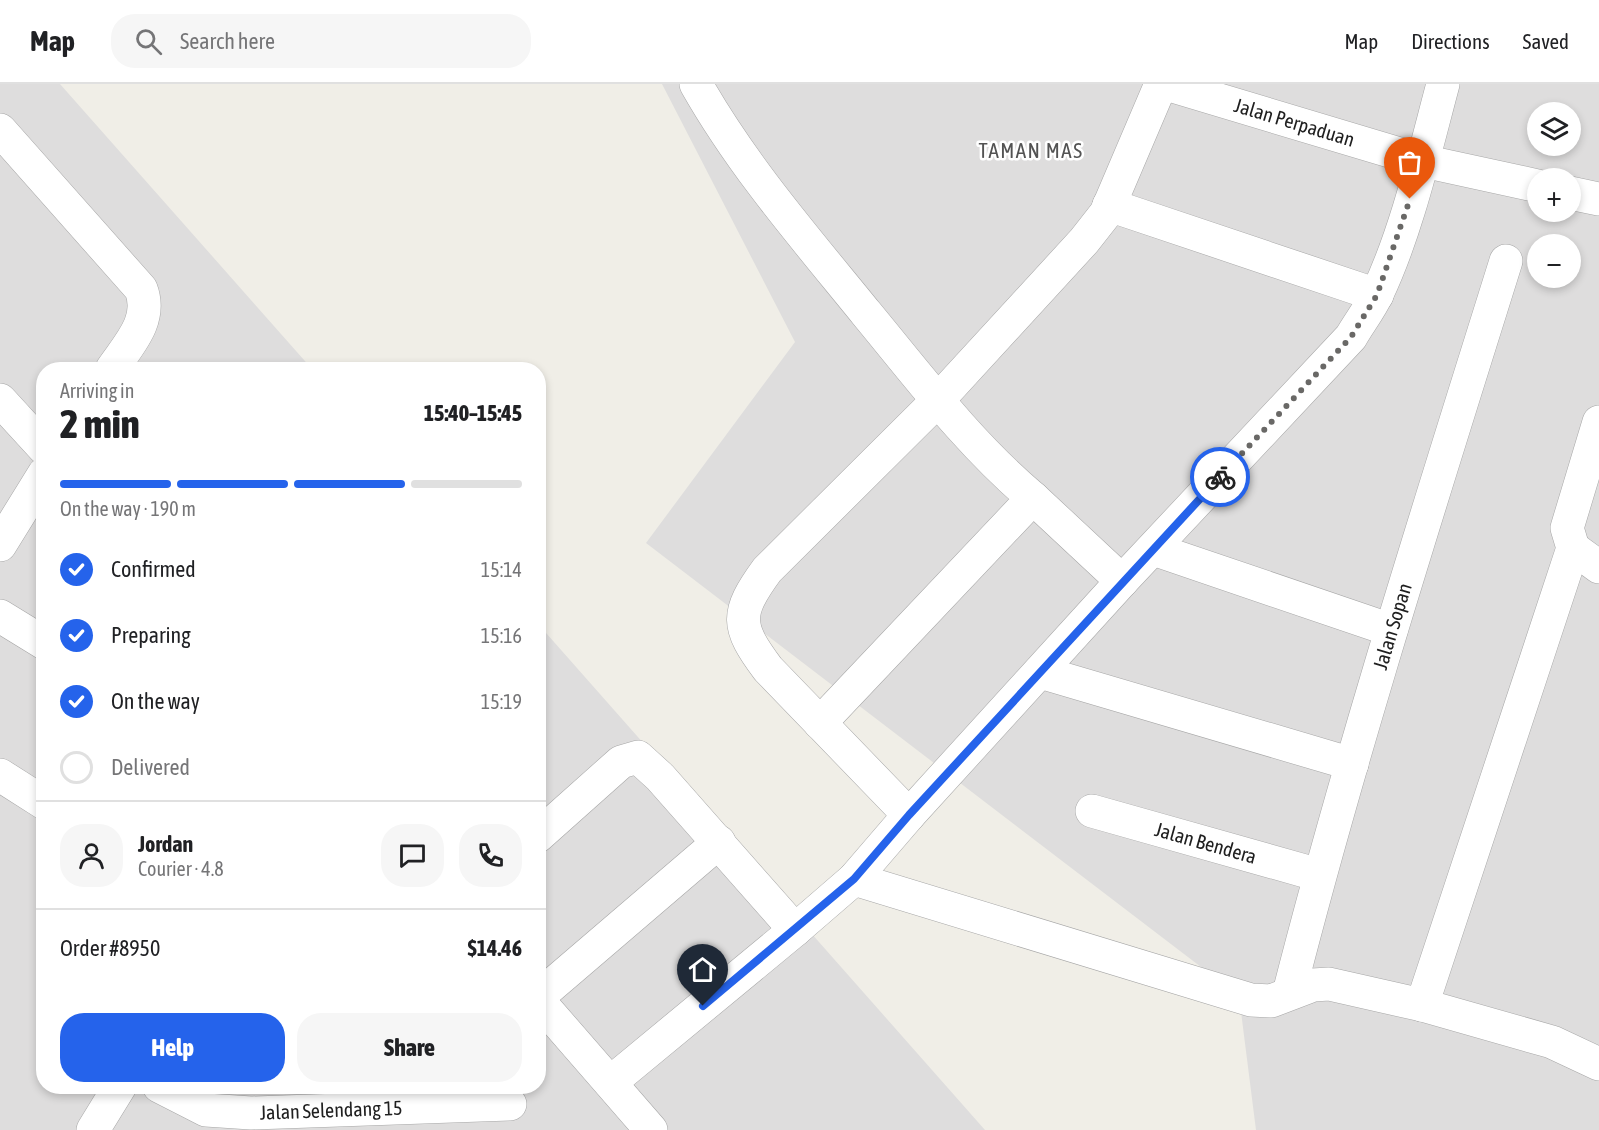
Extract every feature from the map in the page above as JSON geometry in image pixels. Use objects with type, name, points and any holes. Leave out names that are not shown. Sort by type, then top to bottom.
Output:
[{"type":"street","points":[[696,84],[717,121],[761,185],[971,440],[1122,581]]},
{"type":"street","points":[[909,815],[768,669],[748,643],[742,622],[748,596],[767,570],[938,400],[1084,241],[1109,205],[1161,84]]},
{"type":"street","name":"Jalan Perpaduan","points":[[1166,84],[1423,161],[1527,184]]},
{"type":"street","points":[[611,1082],[854,879],[909,815],[1122,581],[1351,337],[1377,295],[1423,161],[1443,84]]},
{"type":"street","points":[[0,130],[132,277],[146,303],[145,314],[138,329],[117,362]]},
{"type":"street","points":[[1581,195],[1599,199]]},
{"type":"street","points":[[1109,205],[1377,295]]},
{"type":"street","name":"Jalan Sopan","points":[[1288,993],[1319,875],[1391,630],[1506,261]]},
{"type":"street","points":[[0,400],[36,439]]},
{"type":"street","points":[[1422,1005],[1573,548],[1567,528],[1599,422]]},
{"type":"street","points":[[0,545],[36,487]]},
{"type":"street","points":[[820,723],[1034,498]]},
{"type":"street","points":[[1573,548],[1599,567]]},
{"type":"street","points":[[1153,549],[1391,630]]},
{"type":"street","points":[[0,616],[36,638]]},
{"type":"street","points":[[1040,672],[1352,764]]},
{"type":"street","points":[[546,829],[621,762],[628,758],[638,758],[647,763],[795,930]]},
{"type":"street","points":[[0,775],[36,798]]},
{"type":"street","name":"Jalan Bendera","points":[[1092,811],[1319,875]]},
{"type":"street","points":[[546,991],[719,842]]},
{"type":"street","points":[[854,879],[1251,1000],[1270,1001],[1313,985],[1329,984],[1422,1005],[1552,1042],[1599,1064]]},
{"type":"street","points":[[546,1007],[651,1130]]},
{"type":"street","points":[[93,1130],[115,1094]]},
{"type":"street","name":"Jalan Selendang 15","points":[[175,1094],[206,1110],[251,1113],[510,1104]]},
{"type":"shaded area","points":[[0,84],[60,84],[306,362],[36,362],[36,1094],[546,1094],[546,633],[985,1130],[0,1130]]},
{"type":"shaded area","points":[[662,84],[1599,84],[1599,1130],[1256,1130],[1239,996],[646,543],[795,342]]},
{"type":"way so far","points":[[1220,477],[1351,337],[1377,295],[1410,199]]},
{"type":"district","name":"TAMAN MAS","points":[[1031,151]]},
{"type":"route","points":[[703,1006],[854,879],[909,815],[1122,581],[1220,477]]}]
